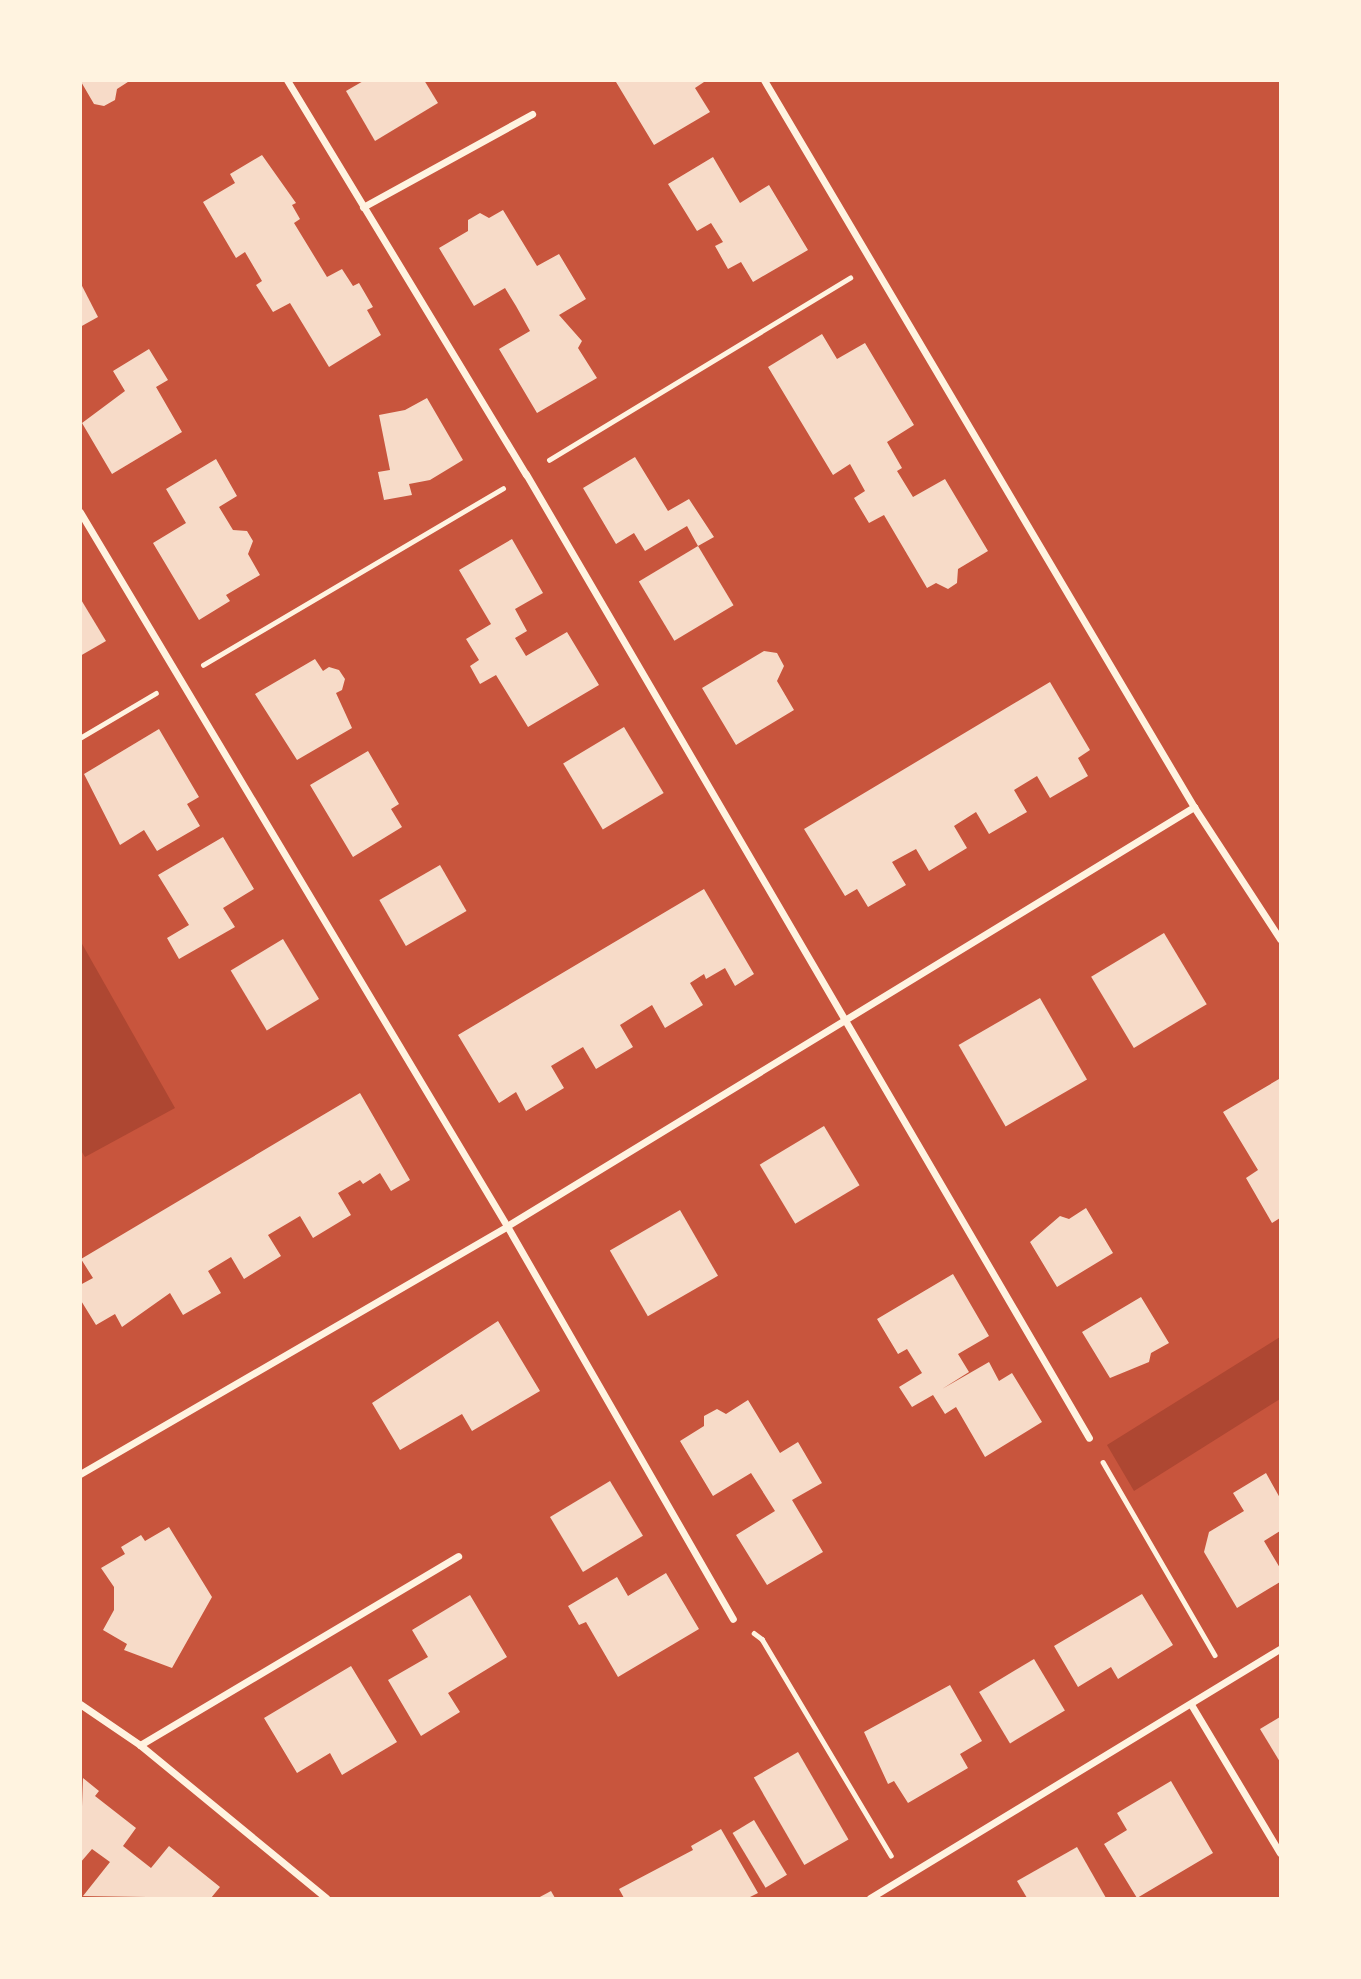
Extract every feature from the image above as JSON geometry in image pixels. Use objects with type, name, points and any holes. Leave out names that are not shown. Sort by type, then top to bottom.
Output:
[{"type":"street","points":[[287,80],[526,474],[1089,1437]]},
{"type":"street","points":[[764,80],[1194,807],[1280,939]]},
{"type":"street","points":[[363,208],[532,114]]},
{"type":"street","points":[[80,512],[507,1226],[733,1619]]},
{"type":"street","points":[[80,1474],[507,1226],[848,1021],[1194,807]]},
{"type":"street","points":[[140,1745],[458,1556]]},
{"type":"street","points":[[870,1899],[1192,1706],[1280,1649]]},
{"type":"street","points":[[80,1704],[140,1745],[326,1899]]},
{"type":"street","points":[[1192,1706],[1280,1853]]},
{"type":"path","points":[[80,738],[872,265]]},
{"type":"path","points":[[1089,1437],[1229,1680]]},
{"type":"path","points":[[733,1619],[762,1639],[905,1877]]},
{"type":"shaded area","points":[[81,942],[175,1108],[85,1157],[80,1149]]},
{"type":"shaded area","points":[[1280,1337],[1280,1399],[1134,1491],[1107,1445]]},
{"type":"building","points":[[80,80],[131,80],[117,89],[115,100],[104,106],[94,104]]},
{"type":"building","points":[[365,80],[424,80],[438,103],[375,141],[346,91]]},
{"type":"building","points":[[707,80],[695,88],[710,112],[654,145],[616,82]]},
{"type":"building","points":[[262,155],[296,203],[292,205],[300,219],[294,223],[327,277],[342,269],[353,286],[359,283],[373,307],[367,310],[381,335],[329,367],[290,303],[273,312],[256,285],[262,281],[245,252],[236,258],[203,202],[235,183],[230,174]]},
{"type":"building","points":[[713,157],[740,203],[769,185],[808,250],[753,282],[741,262],[728,269],[715,246],[723,242],[711,223],[697,231],[668,184]]},
{"type":"building","points":[[503,210],[537,266],[559,254],[586,299],[559,315],[582,341],[578,348],[597,378],[537,413],[499,349],[530,331],[516,306],[505,288],[474,306],[439,248],[468,231],[468,220],[480,213],[489,218]]},
{"type":"building","points":[[80,282],[98,317],[80,327]]},
{"type":"building","points":[[822,334],[837,359],[865,343],[914,425],[887,442],[902,468],[897,471],[913,497],[945,479],[988,551],[958,569],[957,583],[948,589],[936,583],[927,588],[884,515],[869,523],[854,498],[865,491],[850,464],[833,475],[768,367]]},
{"type":"building","points":[[149,349],[168,380],[156,387],[182,432],[112,474],[82,423],[125,391],[113,371]]},
{"type":"building","points":[[427,398],[463,460],[430,480],[409,484],[412,495],[384,500],[378,472],[390,470],[379,415],[405,410]]},
{"type":"building","points":[[635,457],[668,511],[689,499],[714,537],[698,546],[687,526],[645,551],[634,533],[616,544],[583,488]]},
{"type":"building","points":[[216,459],[237,496],[219,507],[233,530],[247,531],[253,541],[248,554],[260,575],[226,595],[230,601],[199,620],[153,543],[186,523],[166,489]]},
{"type":"building","points":[[512,539],[543,593],[515,609],[527,631],[515,638],[526,656],[567,632],[599,685],[528,727],[496,675],[480,684],[470,666],[479,660],[466,639],[491,624],[459,570]]},
{"type":"building","points":[[698,546],[734,605],[674,641],[639,582]]},
{"type":"building","points":[[80,598],[106,641],[80,656]]},
{"type":"building","points":[[764,651],[777,653],[784,666],[777,681],[794,710],[736,745],[702,688]]},
{"type":"building","points":[[315,659],[323,671],[329,667],[339,670],[345,679],[342,690],[336,693],[352,728],[297,760],[255,694]]},
{"type":"building","points":[[1050,682],[1090,750],[1078,758],[1088,776],[1050,798],[1037,776],[1014,790],[1027,812],[989,834],[976,812],[954,826],[967,848],[929,871],[916,849],[892,862],[906,885],[868,907],[857,889],[845,896],[804,829]]},
{"type":"building","points":[[624,727],[664,793],[603,830],[563,764]]},
{"type":"building","points":[[159,729],[199,797],[187,804],[200,826],[157,851],[144,830],[120,845],[84,774]]},
{"type":"building","points":[[368,751],[399,804],[391,809],[402,827],[353,857],[310,785]]},
{"type":"building","points":[[223,837],[254,889],[223,908],[235,927],[179,959],[167,938],[189,925],[158,875]]},
{"type":"building","points":[[440,865],[466,911],[406,946],[379,900]]},
{"type":"building","points":[[704,889],[754,974],[735,986],[725,968],[706,979],[704,974],[690,983],[703,1005],[665,1028],[652,1005],[620,1025],[633,1047],[596,1069],[583,1047],[551,1066],[564,1088],[526,1111],[516,1092],[499,1103],[458,1035]]},
{"type":"building","points":[[1164,933],[1207,1004],[1134,1048],[1091,977]]},
{"type":"building","points":[[283,939],[319,999],[267,1030],[231,970]]},
{"type":"building","points":[[1040,998],[1087,1079],[1006,1126],[959,1045]]},
{"type":"building","points":[[1279,1079],[1280,1218],[1272,1223],[1246,1178],[1258,1170],[1223,1112]]},
{"type":"building","points":[[360,1093],[410,1180],[391,1191],[380,1173],[363,1184],[360,1180],[338,1193],[351,1215],[313,1238],[300,1216],[268,1235],[281,1256],[244,1279],[231,1257],[208,1271],[221,1293],[183,1315],[170,1293],[122,1327],[115,1314],[96,1325],[80,1299],[80,1285],[93,1278],[81,1259]]},
{"type":"building","points":[[824,1126],[860,1185],[795,1224],[760,1165]]},
{"type":"building","points":[[1086,1208],[1113,1253],[1057,1287],[1030,1242],[1060,1216],[1069,1219]]},
{"type":"building","points":[[680,1210],[718,1276],[648,1316],[610,1250]]},
{"type":"building","points":[[953,1274],[989,1336],[958,1354],[969,1372],[942,1389],[989,1362],[999,1381],[1012,1373],[1042,1422],[985,1457],[956,1407],[945,1414],[933,1395],[912,1407],[899,1387],[922,1373],[907,1349],[898,1354],[877,1319]]},
{"type":"building","points":[[1141,1297],[1169,1343],[1151,1353],[1149,1362],[1110,1378],[1082,1332]]},
{"type":"building","points":[[498,1321],[540,1391],[472,1431],[462,1414],[400,1450],[372,1403]]},
{"type":"building","points":[[748,1400],[780,1453],[798,1442],[822,1483],[792,1500],[823,1552],[767,1585],[736,1535],[775,1511],[751,1473],[713,1496],[680,1441],[704,1426],[704,1416],[717,1409],[726,1414]]},
{"type":"building","points":[[1266,1473],[1280,1498],[1280,1531],[1264,1541],[1280,1568],[1280,1582],[1237,1608],[1204,1552],[1209,1532],[1244,1511],[1233,1493]]},
{"type":"building","points":[[610,1481],[643,1536],[583,1572],[550,1517]]},
{"type":"building","points":[[169,1527],[212,1597],[172,1668],[124,1650],[127,1644],[103,1630],[114,1610],[114,1587],[101,1568],[125,1554],[121,1547],[141,1535],[145,1541]]},
{"type":"building","points":[[666,1573],[699,1629],[618,1677],[586,1622],[579,1625],[568,1606],[617,1577],[628,1596]]},
{"type":"building","points":[[1142,1594],[1173,1645],[1118,1679],[1111,1667],[1078,1687],[1054,1646]]},
{"type":"building","points":[[470,1595],[507,1657],[448,1693],[460,1712],[421,1736],[388,1680],[428,1657],[412,1630]]},
{"type":"building","points":[[1034,1659],[1065,1710],[1010,1743],[979,1692]]},
{"type":"building","points":[[351,1666],[397,1742],[342,1775],[330,1753],[297,1773],[264,1718]]},
{"type":"building","points":[[950,1685],[982,1741],[960,1754],[968,1768],[908,1803],[894,1781],[888,1784],[864,1732]]},
{"type":"building","points":[[1280,1717],[1280,1762],[1260,1729]]},
{"type":"building","points":[[798,1752],[848,1839],[804,1865],[754,1778]]},
{"type":"building","points":[[83,1778],[99,1791],[95,1796],[136,1828],[123,1846],[151,1868],[169,1846],[220,1887],[211,1898],[83,1896],[110,1862],[92,1849],[80,1863]]},
{"type":"building","points":[[1171,1781],[1213,1853],[1137,1898],[1104,1844],[1127,1830],[1117,1813]]},
{"type":"building","points":[[754,1820],[787,1875],[766,1888],[733,1833]]},
{"type":"building","points":[[721,1829],[758,1893],[748,1898],[624,1898],[619,1889],[693,1850],[691,1846]]},
{"type":"building","points":[[1077,1847],[1106,1898],[1027,1898],[1017,1881]]},
{"type":"building","points":[[551,1891],[555,1898],[538,1898]]}]
